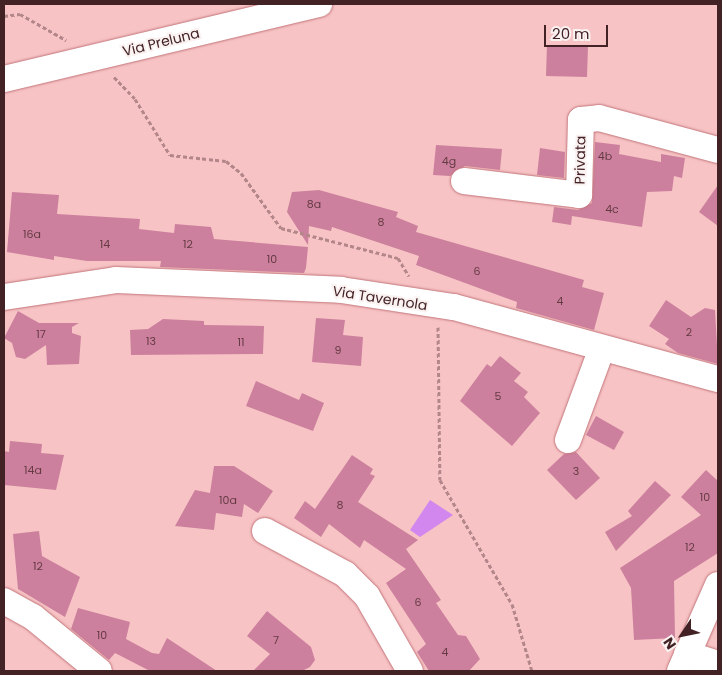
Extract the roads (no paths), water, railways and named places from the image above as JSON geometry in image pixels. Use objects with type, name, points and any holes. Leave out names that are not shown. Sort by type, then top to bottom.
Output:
[{"type":"street","name":"Via Preluna","points":[[4,79],[319,4]]},
{"type":"street","name":"Privata","points":[[464,181],[579,195],[581,120],[590,119],[718,150]]},
{"type":"street","name":"Via Tavernola","points":[[4,297],[116,280],[341,290],[454,307],[718,379]]},
{"type":"street","points":[[568,440],[602,348]]},
{"type":"street","points":[[265,531],[345,574],[366,596],[410,671]]},
{"type":"street","points":[[718,585],[683,663],[718,664]]},
{"type":"street","points":[[4,601],[33,617],[99,671]]}]
